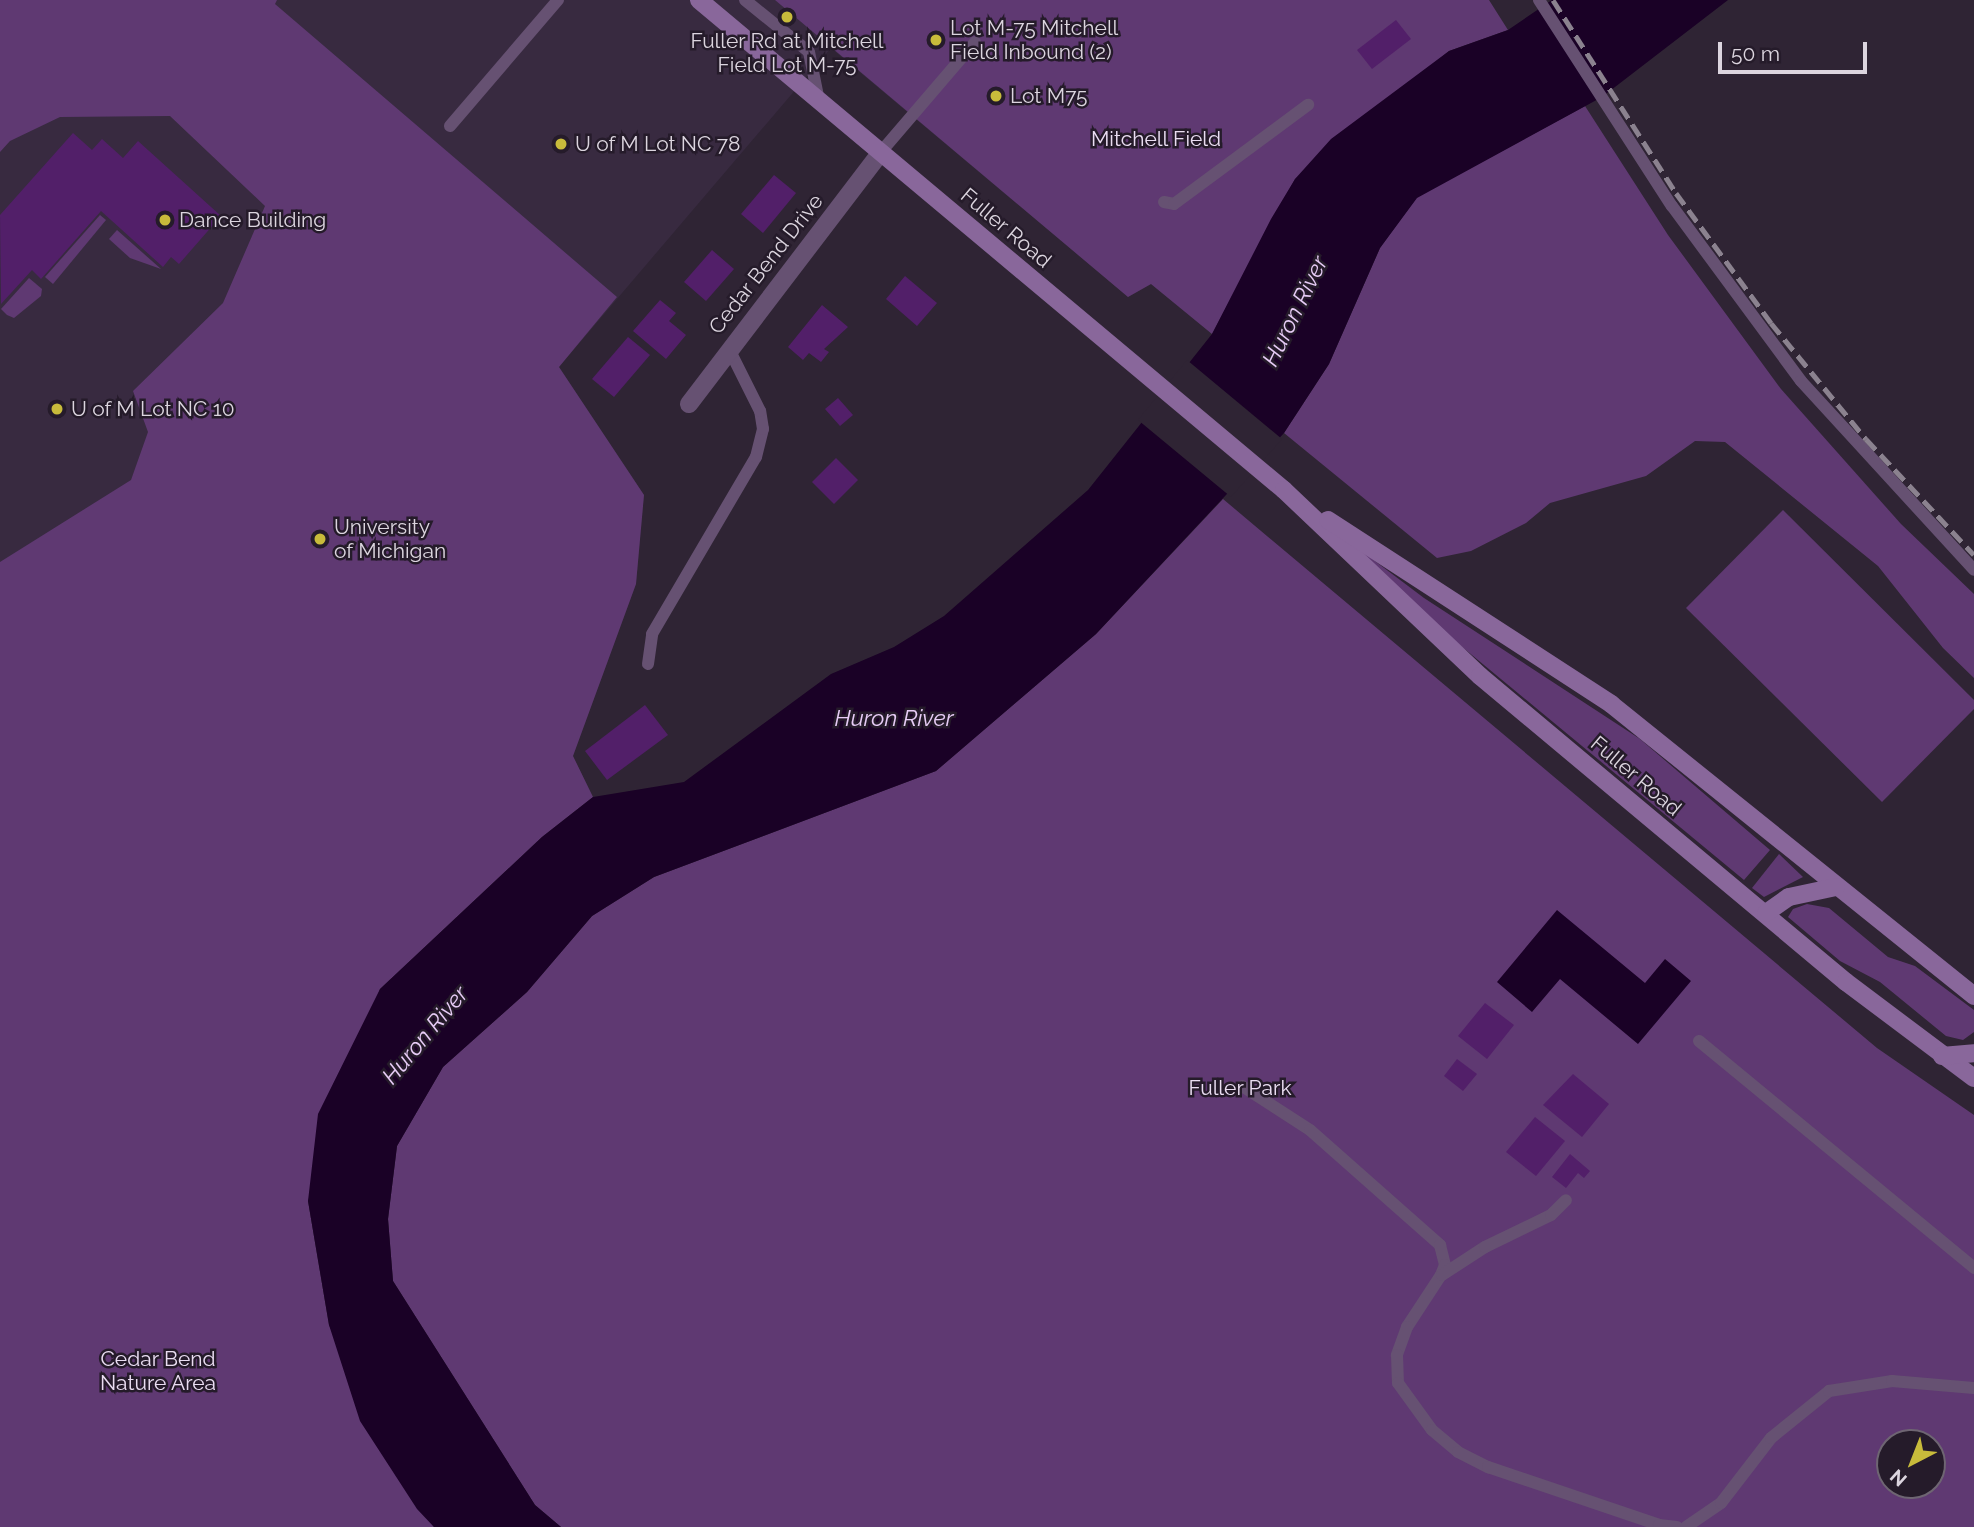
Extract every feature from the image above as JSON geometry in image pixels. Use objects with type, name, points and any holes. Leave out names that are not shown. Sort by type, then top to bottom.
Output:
[{"type":"main road","name":"Fuller Road","points":[[699,0],[1284,490],[1480,677],[1942,1056],[1974,1078]]},
{"type":"main road","name":"Fuller Road","points":[[1284,490],[1611,704],[1974,996]]},
{"type":"main road","points":[[1766,913],[1789,897],[1836,887]]},
{"type":"main road","points":[[1942,1056],[1974,1053]]},
{"type":"street","name":"Cedar Bend Drive","points":[[689,404],[880,153]]},
{"type":"lane","points":[[450,126],[558,0]]},
{"type":"lane","points":[[745,0],[809,52],[820,102]]},
{"type":"lane","points":[[1539,0],[1672,206],[1801,381],[1974,570]]},
{"type":"lane","points":[[880,153],[975,42]]},
{"type":"lane","points":[[1164,202],[1174,204],[1308,105]]},
{"type":"lane","points":[[648,664],[652,634],[756,457],[763,429],[760,411],[729,349]]},
{"type":"lane","points":[[1699,1041],[1974,1268]]},
{"type":"lane","points":[[1242,1086],[1310,1130],[1429,1233],[1445,1258],[1441,1275],[1407,1327],[1397,1355],[1398,1383],[1432,1430],[1458,1452],[1488,1467],[1659,1525],[1678,1527]]},
{"type":"lane","points":[[1441,1275],[1485,1247],[1551,1215],[1566,1200]]},
{"type":"lane","points":[[1686,1527],[1721,1503],[1771,1438],[1829,1391],[1892,1381],[1974,1388]]},
{"type":"shaded area","name":"University of Michigan","points":[[0,0],[1489,0],[1212,334],[1151,284],[1128,297],[831,48],[559,367],[644,495],[636,584],[573,756],[593,797],[0,1060]]},
{"type":"green space","name":"University of Michigan","points":[[0,0],[277,0],[275,4],[617,297],[559,367],[644,495],[636,584],[573,756],[593,797],[542,837],[380,989],[308,1201],[329,1325],[410,1496],[434,1527],[0,1527],[0,562],[131,480],[148,432],[133,391],[223,303],[265,206],[170,116],[60,117],[10,141],[0,152]]},
{"type":"green space","name":"Mitchell Field","points":[[775,0],[1489,0],[1508,30],[1449,51],[1295,179],[1212,334],[1151,284],[1128,297]]},
{"type":"green space","points":[[1585,106],[1668,235],[1781,389],[1901,524],[1974,594],[1974,678],[1943,648],[1878,566],[1725,442],[1695,441],[1646,476],[1550,503],[1526,523],[1471,551],[1437,558],[1284,433],[1329,364],[1380,248],[1417,197]]},
{"type":"green space","points":[[100,215],[106,220],[53,284],[45,277]]},
{"type":"green space","points":[[117,230],[161,269],[130,258],[109,239]]},
{"type":"green space","points":[[29,278],[42,289],[41,296],[14,318],[7,315],[1,309]]},
{"type":"green space","name":"Fuller Park","points":[[1223,499],[1877,1048],[1974,1115],[1974,1527],[561,1527],[535,1505],[393,1281],[388,1219],[397,1146],[443,1067],[527,992],[592,916],[654,877],[936,771],[1096,634]]},
{"type":"green space","points":[[1783,510],[1974,700],[1974,709],[1882,802],[1686,608]]},
{"type":"green space","points":[[1347,540],[1424,598],[1640,739],[1770,850],[1744,880],[1432,622]]},
{"type":"green space","points":[[1779,854],[1803,877],[1764,897],[1752,888]]},
{"type":"green space","points":[[1807,904],[1829,908],[1888,957],[1915,966],[1974,1010],[1974,1032],[1963,1040],[1946,1036],[1880,982],[1840,961],[1788,917],[1793,909]]},
{"type":"water","name":"Huron River","points":[[1552,0],[1728,0],[1602,97],[1417,198],[1380,248],[1329,364],[1284,433],[1096,634],[936,771],[654,877],[592,916],[527,992],[443,1067],[397,1146],[388,1219],[393,1281],[535,1505],[561,1527],[434,1527],[417,1509],[360,1421],[329,1325],[308,1201],[318,1114],[380,989],[542,837],[593,797],[684,782],[831,674],[894,647],[944,616],[1088,490],[1212,334],[1271,219],[1295,179],[1331,139],[1449,51],[1508,30]]},
{"type":"water","points":[[1557,910],[1645,983],[1665,959],[1691,981],[1638,1044],[1560,979],[1532,1012],[1497,982]]},
{"type":"pier","points":[[1187,360],[1282,439],[1231,497],[1138,420]]},
{"type":"building","points":[[1396,20],[1411,39],[1372,69],[1357,50]]},
{"type":"building","name":"Dance Building","points":[[73,133],[92,150],[102,139],[123,158],[138,141],[221,216],[179,264],[171,257],[163,267],[101,211],[41,279],[32,270],[1,304],[0,215]]},
{"type":"building","points":[[774,175],[796,193],[763,233],[741,214]]},
{"type":"building","points":[[712,250],[734,269],[706,301],[684,282]]},
{"type":"building","points":[[905,276],[937,303],[917,326],[886,299]]},
{"type":"building","points":[[660,300],[676,313],[669,321],[686,335],[666,359],[633,331]]},
{"type":"building","points":[[822,305],[848,327],[824,349],[829,352],[821,362],[809,353],[803,360],[788,347]]},
{"type":"building","points":[[628,337],[650,355],[614,397],[592,379]]},
{"type":"building","points":[[838,398],[853,415],[840,426],[825,409]]},
{"type":"building","points":[[836,458],[858,480],[834,504],[812,482]]},
{"type":"building","points":[[645,705],[668,735],[607,780],[585,751]]},
{"type":"building","points":[[1485,1003],[1514,1025],[1487,1059],[1458,1036]]},
{"type":"building","points":[[1457,1059],[1477,1074],[1463,1091],[1444,1076]]},
{"type":"building","points":[[1573,1074],[1609,1104],[1582,1137],[1543,1105]]},
{"type":"building","points":[[1535,1117],[1565,1141],[1536,1176],[1506,1152]]},
{"type":"building","points":[[1570,1154],[1590,1171],[1584,1178],[1578,1173],[1566,1188],[1552,1177]]},
{"type":"railway","points":[[1553,0],[1676,193],[1771,323],[1866,439],[1974,555]]},
{"type":"place","name":"Fuller Rd at Mitchell Field Lot M-75","points":[[787,17]]},
{"type":"place","name":"Lot M-75 Mitchell Field Inbound (2)","points":[[936,40]]},
{"type":"place","name":"Lot M75","points":[[996,96]]},
{"type":"place","name":"U of M Lot NC 78","points":[[561,144]]},
{"type":"place","name":"Dance Building","points":[[165,220]]},
{"type":"place","name":"U of M Lot NC 10","points":[[57,409]]},
{"type":"place","name":"University of Michigan","points":[[320,539]]},
{"type":"park label","name":"Cedar Bend Nature Area","points":[[158,1371]]}]
